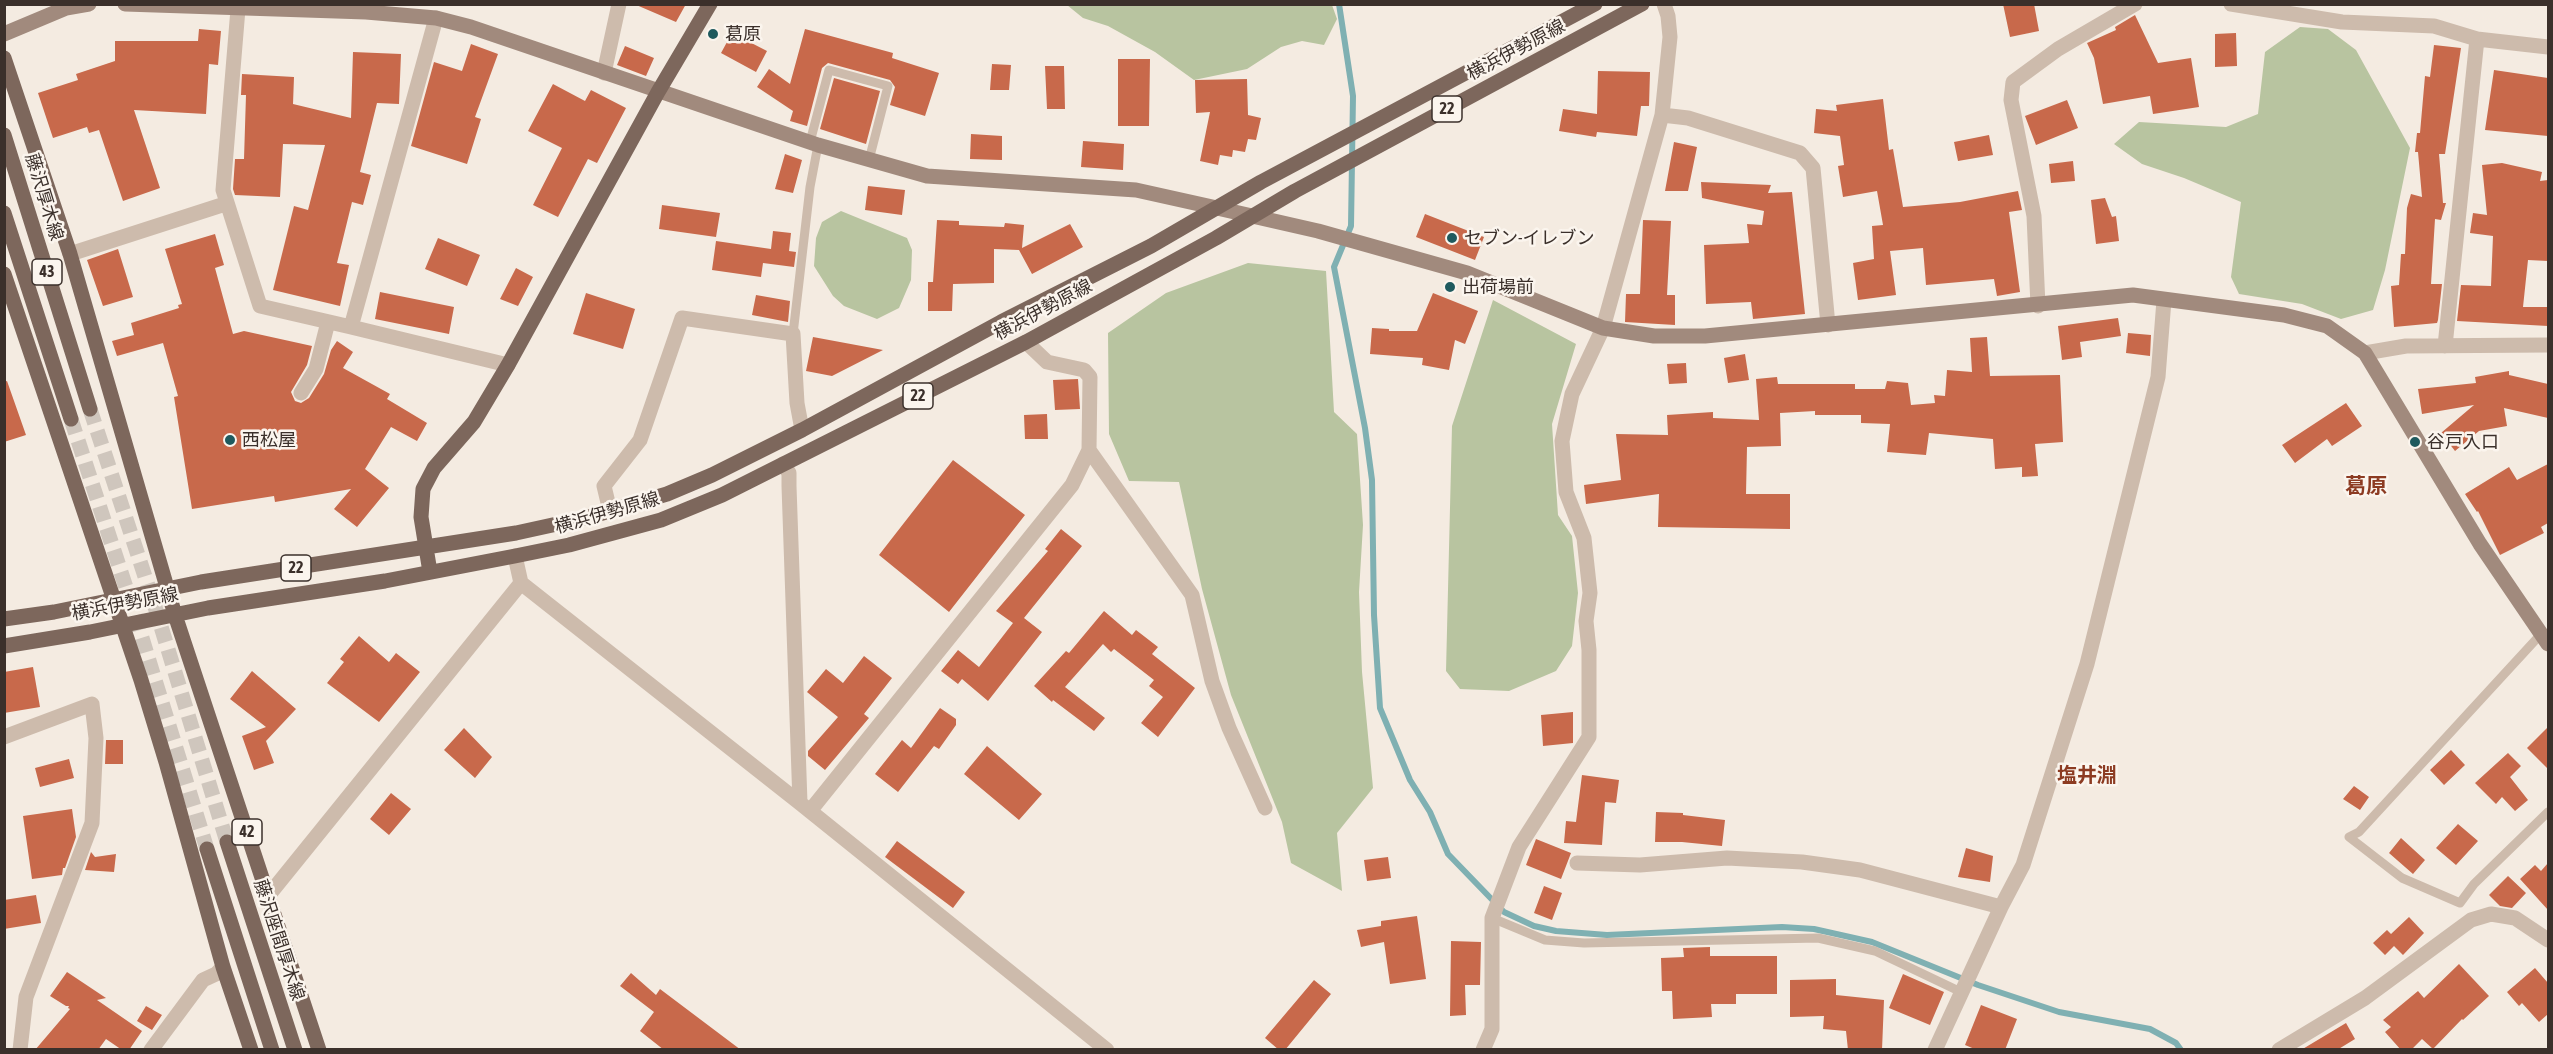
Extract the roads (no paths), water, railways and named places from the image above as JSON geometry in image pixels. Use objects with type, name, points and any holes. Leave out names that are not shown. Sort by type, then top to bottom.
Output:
[{"type":"main road","points":[[430,572],[421,517],[423,489],[434,468],[474,422],[508,365],[658,92],[710,4]]},
{"type":"main road","name":"横浜伊勢原線","points":[[4,620],[167,589],[516,533],[610,512],[667,494],[712,475],[802,430],[869,392],[1151,246],[1595,4]]},
{"type":"main road","name":"横浜伊勢原線","points":[[4,646],[515,556],[570,545],[661,520],[722,495],[1026,342],[1642,4]]},
{"type":"main road","points":[[4,58],[70,254],[175,615]]},
{"type":"main road","name":"藤沢厚木線","points":[[4,135],[90,409]]},
{"type":"main road","name":"43","points":[[4,213],[71,419]]},
{"type":"main road","points":[[4,274],[166,762],[224,967],[251,1050]]},
{"type":"main road","name":"42","points":[[175,615],[319,1050]]},
{"type":"main road","name":"藤沢座間厚木線","points":[[226,842],[295,1050]]},
{"type":"main road","name":"42","points":[[207,849],[272,1050]]},
{"type":"street","points":[[4,34],[66,9],[89,4]]},
{"type":"street","points":[[125,4],[238,9],[367,8],[436,18],[814,144],[927,176],[1136,190],[1318,231],[1467,273],[1603,328],[1654,336],[1705,336],[2038,306],[2133,295],[2284,315],[2327,326],[2365,353],[2480,544],[2546,634]]},
{"type":"street","points":[[604,73],[619,4]]},
{"type":"street","points":[[1483,1050],[1492,1029],[1492,918],[1519,847],[1589,737],[1586,621],[1590,593],[1584,538],[1566,492],[1562,441],[1572,394],[1603,328],[1662,115],[1670,38],[1668,16],[1664,4]]},
{"type":"street","points":[[2038,306],[2034,216],[2011,100],[2013,82],[2058,50],[2135,4]]},
{"type":"street","points":[[2230,4],[2342,22],[2434,26],[2477,39],[2548,47]]},
{"type":"street","points":[[238,9],[223,190],[225,204],[260,306],[508,365]]},
{"type":"street","points":[[351,327],[436,18]]},
{"type":"street","points":[[2445,346],[2477,39]]},
{"type":"street","points":[[1662,115],[1688,118],[1800,153],[1813,168],[1828,325]]},
{"type":"street","points":[[70,254],[225,204]]},
{"type":"street","points":[[1935,1050],[2001,907],[2023,865],[2087,664],[2158,377],[2164,300]]},
{"type":"street","points":[[610,512],[604,486],[640,440],[682,318],[794,334],[797,403],[802,430]]},
{"type":"street","points":[[301,393],[316,369],[328,322]]},
{"type":"street","points":[[805,807],[1072,485],[1089,450],[1090,377],[1084,370],[1047,362],[1026,342]]},
{"type":"street","points":[[2365,353],[2406,346],[2548,345]]},
{"type":"street","points":[[1089,450],[1192,595],[1212,681],[1229,728],[1265,808]]},
{"type":"street","points":[[783,464],[789,473],[805,807]]},
{"type":"street","points":[[515,556],[521,583],[805,807],[1107,1050]]},
{"type":"street","points":[[268,896],[521,583]]},
{"type":"street","points":[[4,737],[92,704],[96,738],[92,823],[26,997],[20,1050]]},
{"type":"street","points":[[1577,863],[1640,865],[1727,858],[1802,862],[1860,870],[2001,907]]},
{"type":"street","points":[[2279,1050],[2364,998],[2471,920],[2491,914],[2515,918],[2548,940]]},
{"type":"street","points":[[151,1050],[203,980],[224,967]]},
{"type":"lane","points":[[794,334],[814,144],[828,70],[888,86],[869,160]]},
{"type":"lane","points":[[2479,918],[2460,903],[2402,878],[2349,837],[2359,832],[2546,634]]},
{"type":"lane","points":[[2460,903],[2474,884],[2548,812]]},
{"type":"lane","points":[[1492,918],[1545,940],[1584,943],[1818,938],[1875,951],[1961,992]]},
{"type":"waterway","points":[[1339,4],[1353,96],[1351,226],[1334,267],[1365,428],[1372,480],[1374,615],[1380,708],[1410,780],[1430,812],[1448,854],[1504,912],[1534,926],[1556,931],[1607,935],[1782,927],[1814,929],[1872,942],[1978,985],[2059,1012],[2150,1029],[2176,1043],[2181,1050]]},
{"type":"tunnel","points":[[90,409],[155,607],[227,842]]},
{"type":"tunnel","points":[[71,419],[134,612],[207,849]]},
{"type":"place","name":"葛原","points":[[713,34]]},
{"type":"place","name":"セブン-イレブン","points":[[1452,238]]},
{"type":"place","name":"出荷場前","points":[[1450,287]]},
{"type":"place","name":"西松屋","points":[[230,440]]},
{"type":"place","name":"谷戸入口","points":[[2415,442]]},
{"type":"district","name":"葛原","points":[[2366,486]]},
{"type":"district","name":"塩井淵","points":[[2087,776]]}]
